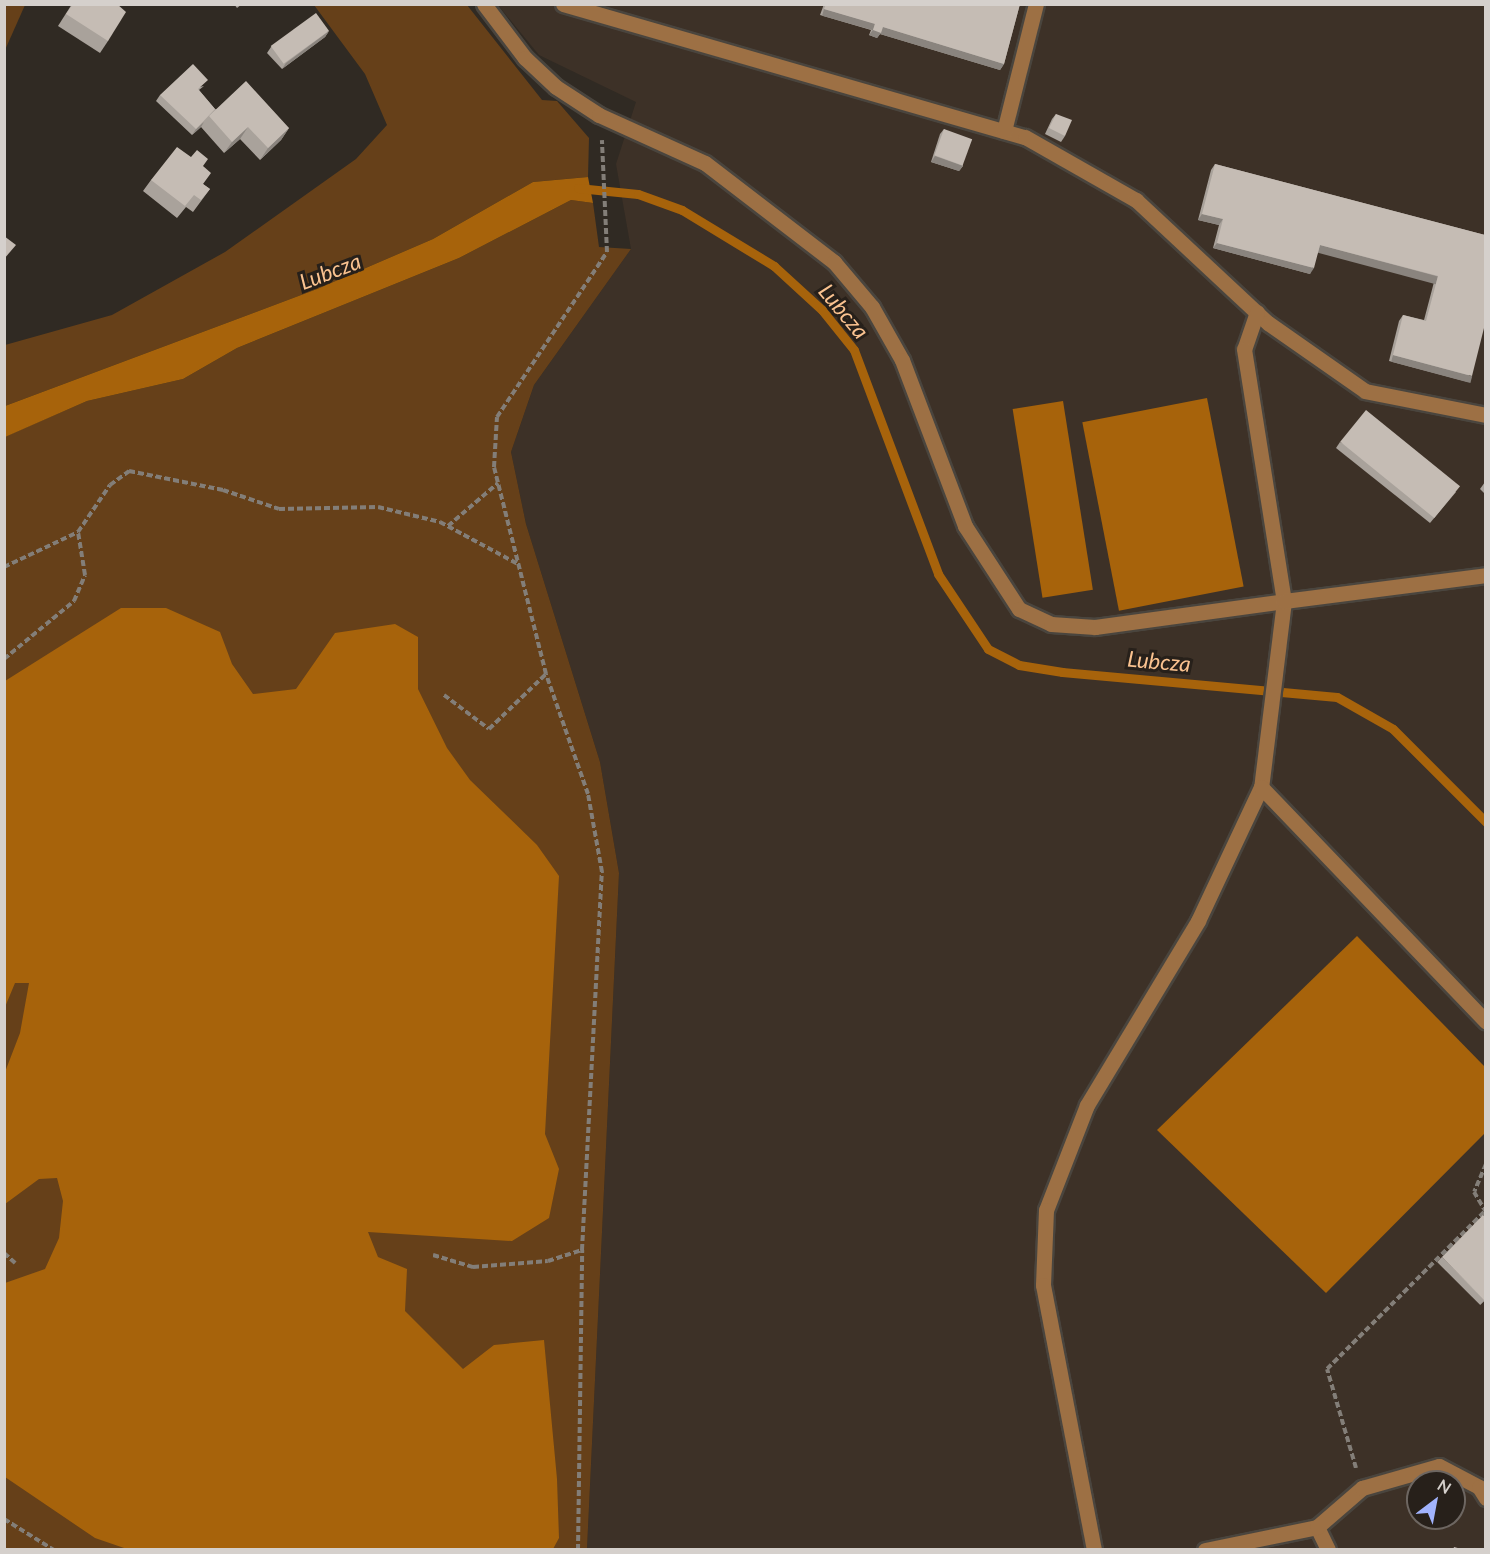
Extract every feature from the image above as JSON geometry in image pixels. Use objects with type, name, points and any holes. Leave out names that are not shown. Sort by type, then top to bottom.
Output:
[{"type":"lane","points":[[484,4],[525,58],[556,87],[599,115],[705,163],[834,262],[872,307],[902,360],[965,526],[1019,609],[1051,624],[1095,627],[1485,575]]},
{"type":"lane","points":[[563,4],[1025,137],[1136,200],[1257,312],[1365,391],[1485,415]]},
{"type":"lane","points":[[1004,131],[1036,4]]},
{"type":"lane","points":[[1094,1550],[1043,1285],[1046,1210],[1087,1105],[1198,921],[1261,787],[1284,601],[1244,349],[1257,312]]},
{"type":"lane","points":[[1261,787],[1485,1022]]},
{"type":"lane","points":[[1205,1550],[1317,1527],[1362,1488],[1439,1466],[1479,1487],[1485,1498]]},
{"type":"lane","points":[[1317,1527],[1328,1550]]},
{"type":"path","points":[[578,1550],[582,1250],[602,872],[588,794],[546,674],[498,483],[496,417],[607,252],[610,224],[604,165]]},
{"type":"path","points":[[4,567],[78,532],[110,485],[129,471],[223,490],[279,508],[378,507],[448,526],[519,564]]},
{"type":"path","points":[[448,526],[498,483]]},
{"type":"path","points":[[4,659],[22,638],[74,601],[85,575],[78,532]]},
{"type":"path","points":[[444,695],[489,729],[516,710],[546,674]]},
{"type":"path","points":[[1362,1488],[1327,1369],[1485,1212],[1474,1192],[1485,1164]]},
{"type":"path","points":[[433,1255],[473,1267],[548,1261],[582,1250]]},
{"type":"path","points":[[4,1253],[15,1263]]},
{"type":"path","points":[[4,1519],[54,1550]]},
{"type":"shaded area","points":[[4,5],[25,5],[5,50]]},
{"type":"shaded area","points":[[314,5],[467,5],[542,100],[557,101],[589,138],[588,177],[533,182],[433,239],[317,289],[5,406],[5,345],[112,315],[225,252],[356,159],[387,125],[365,74]]},
{"type":"shaded area","points":[[498,5],[1485,5],[1485,1549],[587,1549],[619,873],[600,762],[526,524],[511,452],[534,385],[631,249],[616,164],[636,102],[539,55]]},
{"type":"shaded area","points":[[588,177],[593,203],[571,200],[459,258],[237,348],[183,379],[87,401],[5,437],[5,406],[317,289],[433,239],[533,182]]},
{"type":"shaded area","points":[[571,200],[593,203],[599,247],[631,249],[534,385],[511,452],[526,524],[600,762],[619,873],[587,1549],[5,1549],[4,437],[87,401],[183,379],[237,348],[459,258]]},
{"type":"shaded area","points":[[1207,398],[1244,586],[1119,611],[1082,422]]},
{"type":"shaded area","points":[[1063,401],[1093,590],[1043,598],[1013,409]]},
{"type":"shaded area","points":[[121,608],[166,608],[220,632],[232,664],[253,694],[296,689],[335,633],[395,624],[418,637],[418,689],[447,748],[470,780],[537,845],[559,876],[545,1134],[559,1169],[549,1218],[512,1241],[368,1232],[378,1257],[407,1269],[405,1311],[463,1369],[494,1345],[544,1340],[557,1479],[559,1538],[553,1549],[127,1549],[95,1538],[5,1477],[5,1283],[45,1269],[59,1238],[63,1201],[57,1178],[39,1179],[5,1204],[5,1072],[20,1033],[29,983],[15,983],[5,1007],[5,681]]},
{"type":"shaded area","points":[[1357,936],[1485,1067],[1485,1133],[1326,1293],[1157,1130]]},
{"type":"building","points":[[73,4],[117,4],[126,12],[108,41],[66,14]]},
{"type":"building","points":[[826,4],[1020,4],[1004,64],[883,27],[881,33],[873,30],[875,24],[824,9]]},
{"type":"building","points":[[316,13],[329,31],[284,64],[271,46]]},
{"type":"building","points":[[193,64],[208,80],[198,89],[215,109],[196,129],[160,95]]},
{"type":"building","points":[[246,81],[289,128],[268,148],[248,127],[232,142],[209,116]]},
{"type":"building","points":[[1056,114],[1072,120],[1065,136],[1049,128]]},
{"type":"building","points":[[944,129],[972,139],[963,166],[934,155]]},
{"type":"building","points":[[177,147],[191,157],[197,150],[208,159],[203,166],[211,173],[203,184],[210,189],[201,200],[194,195],[185,206],[151,180]]},
{"type":"building","points":[[1215,164],[1485,235],[1485,324],[1472,376],[1393,355],[1403,315],[1426,321],[1438,276],[1320,245],[1314,268],[1217,243],[1223,219],[1202,214]]},
{"type":"building","points":[[4,236],[16,245],[4,259]]},
{"type":"building","points":[[1366,410],[1460,486],[1434,518],[1340,442]]},
{"type":"building","points":[[1483,1215],[1485,1217],[1484,1300],[1442,1257]]},
{"type":"waterway","name":"Lubcza","points":[[578,188],[638,194],[682,210],[774,266],[822,310],[854,350],[938,574],[988,649],[1019,665],[1062,672],[1337,697],[1393,729],[1486,822]]}]
